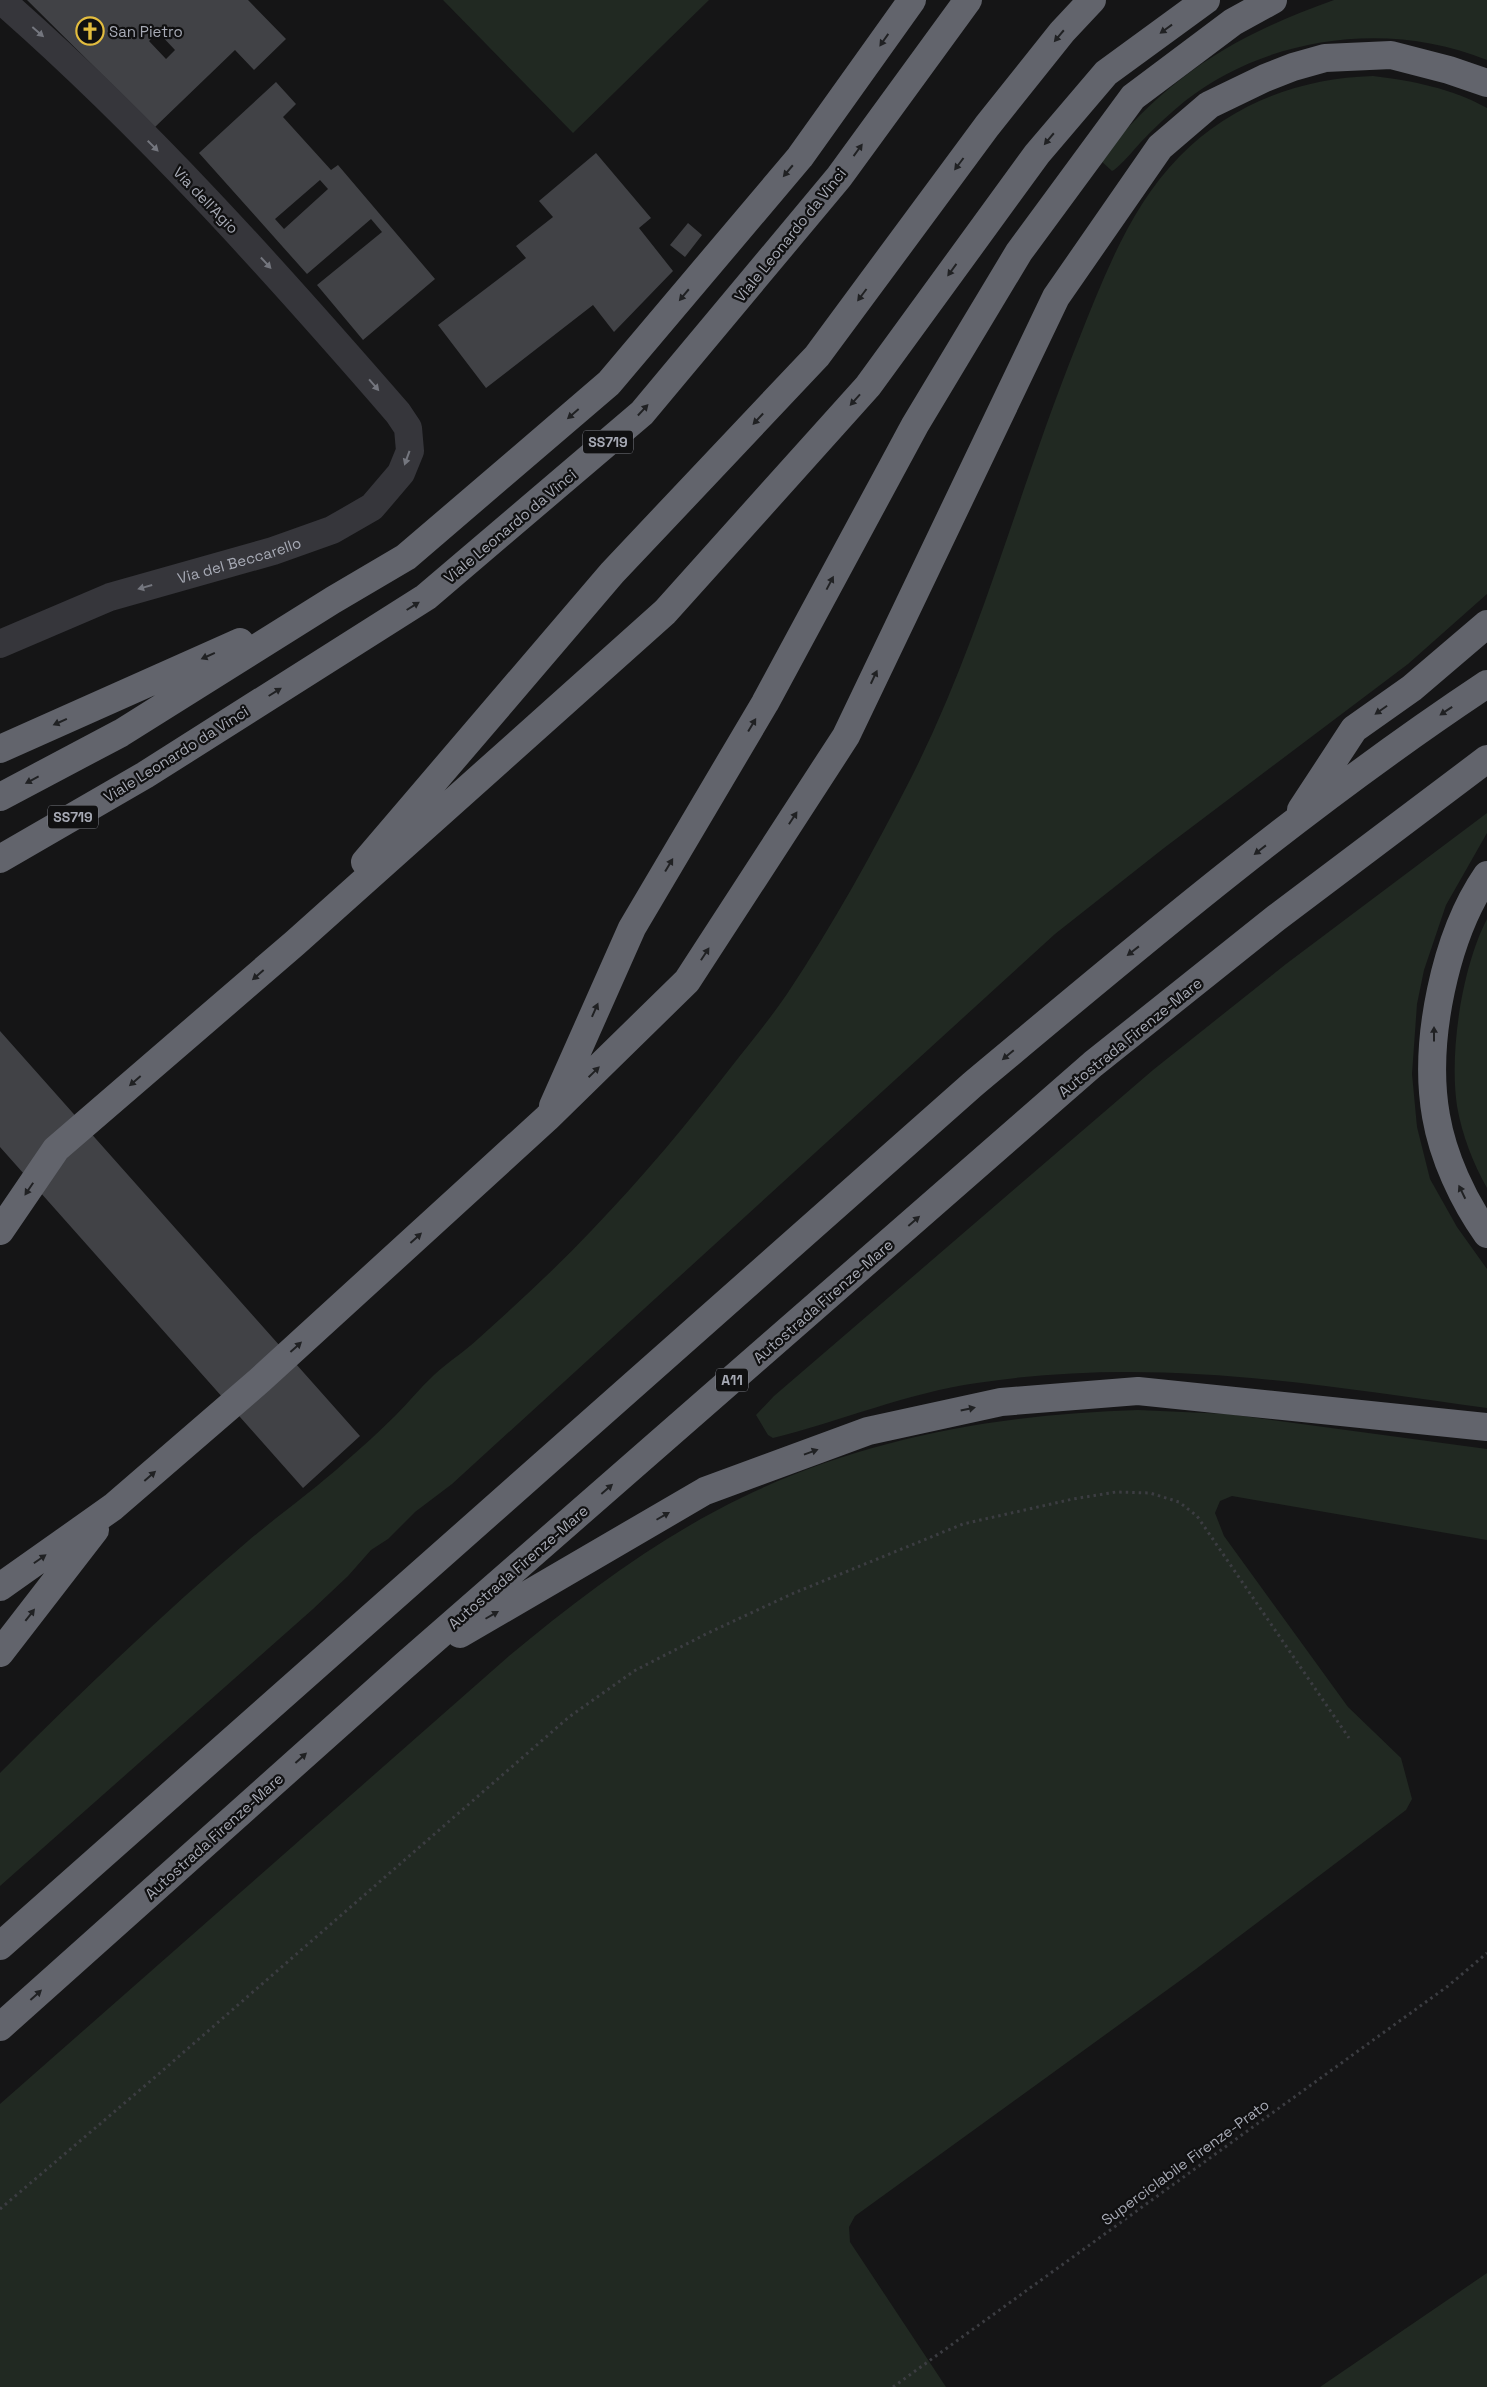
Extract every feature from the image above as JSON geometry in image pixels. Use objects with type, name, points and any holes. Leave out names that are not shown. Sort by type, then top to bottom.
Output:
[{"type":"highway","name":"SS719","points":[[0,797],[121,733],[332,600],[406,558],[609,383],[800,157],[912,0]]},
{"type":"highway","name":"Viale Leonardo da Vinci","points":[[0,859],[145,775],[426,597],[642,413],[839,177],[968,0]]},
{"type":"highway","points":[[295,943],[612,573],[817,356],[987,126],[1062,32],[1092,0]]},
{"type":"highway","points":[[0,1231],[56,1149],[295,943],[665,612],[868,386],[1037,154],[1106,72],[1206,0]]},
{"type":"highway","points":[[547,1118],[632,928],[765,703],[915,424],[1019,252],[1133,97],[1233,22],[1273,0]]},
{"type":"highway","points":[[0,1586],[113,1508],[260,1380],[547,1118],[687,981],[846,736],[1056,297],[1160,147],[1209,105],[1264,78],[1325,58],[1391,55],[1449,70],[1487,83]]},
{"type":"highway","points":[[0,749],[332,600]]},
{"type":"highway","points":[[1291,825],[1354,729],[1412,688],[1487,624]]},
{"type":"highway","points":[[0,1946],[972,1085],[1119,962],[1291,825],[1438,716],[1487,684]]},
{"type":"highway","name":"Autostrada Firenze-Mare","points":[[0,2027],[404,1666],[1093,1064],[1276,918],[1487,759]]},
{"type":"highway","points":[[1487,875],[1479,886],[1458,930],[1444,974],[1434,1023],[1434,1086],[1436,1116],[1446,1149],[1473,1214],[1487,1234]]},
{"type":"highway","points":[[404,1666],[705,1491],[868,1431],[1001,1402],[1138,1391],[1487,1427]]},
{"type":"highway","points":[[0,1653],[113,1508]]},
{"type":"street","name":"Via dell'Agio","points":[[1,0],[57,49],[190,182],[304,304],[398,413]]},
{"type":"street","name":"Via del Beccarello","points":[[0,644],[110,597],[273,551],[332,530],[372,507],[401,473],[410,451],[408,428],[398,413]]},
{"type":"path","points":[[0,2209],[169,2066],[569,1717],[634,1671],[706,1634],[802,1590],[963,1524],[1073,1499],[1116,1492],[1150,1493],[1179,1502],[1197,1516],[1349,1738]]},
{"type":"path","name":"Superciclabile Firenze-Prato","points":[[893,2387],[1448,1986],[1487,1953]]},
{"type":"shaded area","points":[[443,0],[709,0],[573,133]]},
{"type":"shaded area","points":[[1334,0],[1487,0],[1487,60],[1449,48],[1410,40],[1370,38],[1330,41],[1291,49],[1253,62],[1218,79],[1185,101],[1167,116],[1114,170],[1112,171],[1100,160],[1125,130],[1151,105],[1177,82],[1205,62],[1264,28]]},
{"type":"shaded area","points":[[1373,76],[1432,86],[1460,95],[1487,108],[1487,594],[1408,664],[1164,848],[1055,934],[452,1484],[415,1512],[388,1539],[371,1550],[348,1576],[313,1609],[0,1886],[0,1773],[153,1625],[248,1541],[358,1451],[434,1375],[478,1339],[564,1258],[611,1210],[664,1150],[767,1022],[787,994],[867,861],[936,726],[979,618],[1056,398],[1097,295],[1132,221],[1161,177],[1199,138],[1221,122],[1268,97],[1319,82]]},
{"type":"shaded area","points":[[1487,813],[1487,833],[1446,905],[1424,970],[1417,1004],[1412,1074],[1417,1127],[1430,1179],[1457,1227],[1487,1269],[1487,1408],[1296,1382],[1233,1376],[1107,1372],[1042,1375],[977,1383],[925,1393],[773,1438],[768,1435],[756,1415],[774,1396],[1153,1070],[1286,964]]},
{"type":"shaded area","points":[[1487,919],[1487,1188],[1477,1169],[1462,1128],[1457,1106],[1455,1061],[1456,1036],[1464,985],[1478,939]]},
{"type":"shaded area","points":[[1138,1410],[1228,1414],[1487,1449],[1487,1540],[1232,1496],[1220,1501],[1215,1513],[1224,1536],[1348,1707],[1401,1758],[1412,1799],[1406,1810],[1196,1969],[855,2216],[849,2227],[850,2242],[946,2387],[0,2387],[0,2104],[509,1656],[621,1569],[711,1513],[790,1476],[886,1444],[936,1432],[986,1423],[1037,1417],[1087,1412]]},
{"type":"shaded area","points":[[1487,2273],[1487,2387],[1320,2387]]},
{"type":"building","points":[[27,0],[248,0],[286,39],[254,70],[235,50],[155,127]],"holes":[[[158,32],[175,50],[166,59],[149,41]]]},
{"type":"building","points":[[276,82],[296,104],[283,117],[331,170],[338,165],[435,279],[363,340],[317,285],[382,232],[371,219],[307,274],[199,153]],"holes":[[[320,180],[328,189],[284,229],[275,219]]]},
{"type":"building","points":[[596,153],[651,218],[639,228],[673,271],[614,332],[593,305],[486,388],[438,325],[526,258],[516,246],[553,217],[539,201]]},
{"type":"building","points":[[688,223],[702,235],[685,257],[670,245]]},
{"type":"building","points":[[0,1031],[360,1436],[303,1488],[0,1147]]},
{"type":"place","name":"San Pietro","points":[[90,31]]}]
